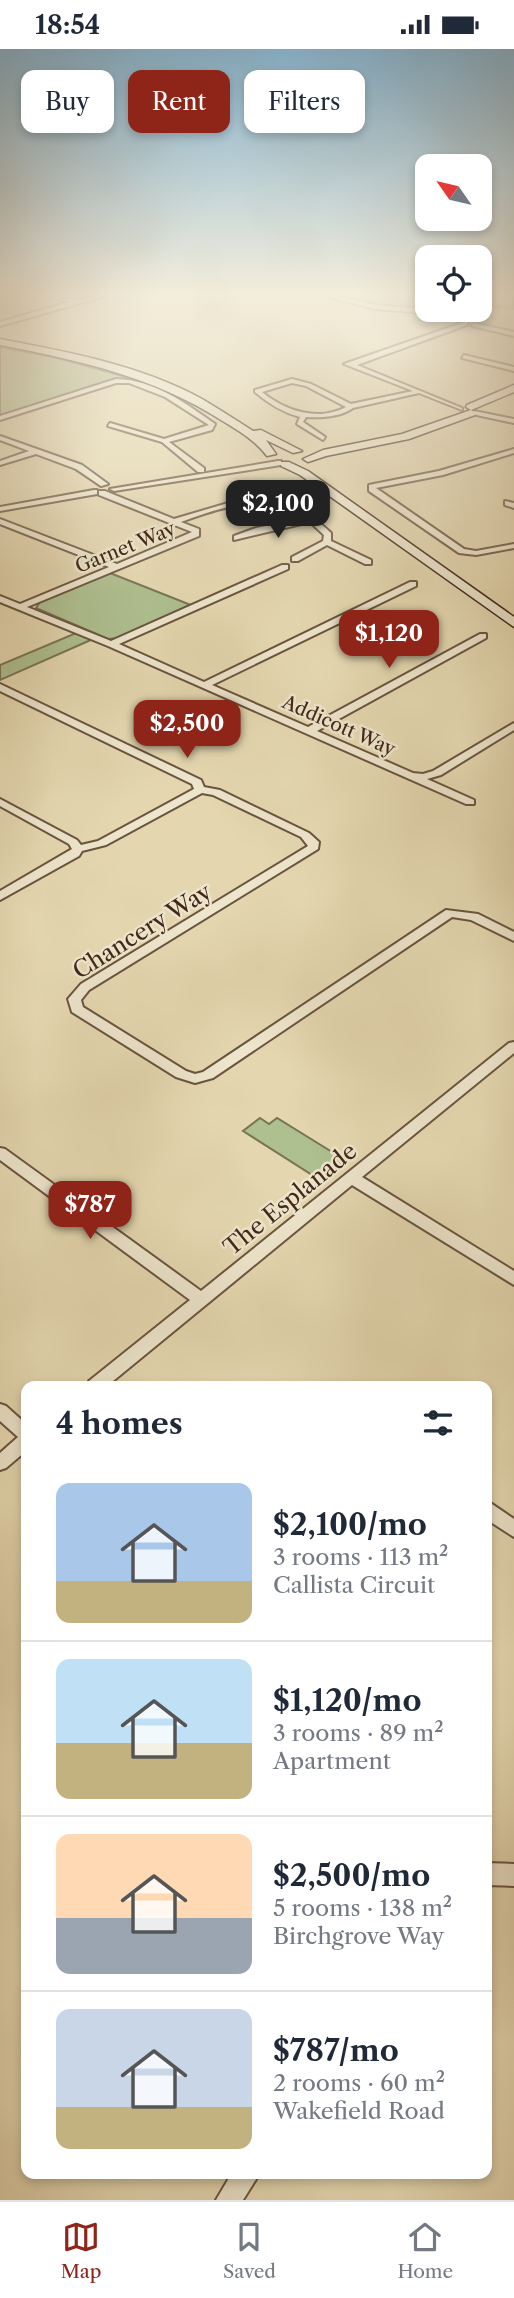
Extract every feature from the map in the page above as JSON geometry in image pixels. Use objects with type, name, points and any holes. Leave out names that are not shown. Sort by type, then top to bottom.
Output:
[{"type":"street","points":[[0,418],[80,392]]},
{"type":"street","points":[[159,392],[213,425],[210,429],[164,442]]},
{"type":"street","points":[[181,392],[260,440],[276,459],[304,473],[514,622]]},
{"type":"street","points":[[259,392],[294,415],[303,417],[345,411],[351,406]]},
{"type":"street","points":[[324,392],[340,403],[351,406],[415,392]]},
{"type":"street","points":[[418,392],[447,404],[514,422]]},
{"type":"street","points":[[276,459],[279,451],[303,455],[405,437],[505,392]]},
{"type":"street","points":[[220,415],[303,455],[343,502]]},
{"type":"street","points":[[303,417],[299,423],[323,438]]},
{"type":"street","points":[[124,421],[107,426],[164,442],[201,470]]},
{"type":"street","name":"Garnet Way","points":[[0,438],[79,467],[103,489],[196,531],[196,534],[22,606]]},
{"type":"street","points":[[0,464],[37,451]]},
{"type":"street","points":[[514,451],[440,473],[372,487],[373,491],[462,551],[476,553],[514,546]]},
{"type":"street","points":[[103,489],[276,459]]},
{"type":"street","points":[[0,509],[276,459]]},
{"type":"street","points":[[267,485],[279,495],[276,501]]},
{"type":"street","points":[[174,522],[213,508],[253,501],[276,501],[295,507],[312,519],[328,535],[327,542]]},
{"type":"street","points":[[237,538],[259,530],[312,519]]},
{"type":"street","points":[[0,521],[117,567]]},
{"type":"street","points":[[295,559],[327,542]]},
{"type":"street","points":[[327,542],[368,562]]},
{"type":"street","points":[[111,644],[285,567]]},
{"type":"street","points":[[205,685],[413,584]]},
{"type":"street","name":"Addicott Way","points":[[0,599],[111,644],[470,802]]},
{"type":"street","points":[[309,730],[483,636]]},
{"type":"street","points":[[0,687],[197,782],[199,789],[102,843],[78,849],[75,854],[0,896]]},
{"type":"street","points":[[413,776],[423,777],[437,773],[514,726]]},
{"type":"street","name":"Chancery Way","points":[[199,789],[216,792],[304,835],[313,842],[314,847],[85,987],[74,999],[77,1009],[181,1074],[195,1079],[208,1075],[450,913],[474,917],[514,937]]},
{"type":"street","points":[[0,802],[72,842],[78,849]]},
{"type":"street","name":"The Esplanade","points":[[101,1381],[514,1046]]},
{"type":"street","points":[[0,1153],[201,1300]]},
{"type":"street","points":[[352,1178],[514,1279]]},
{"type":"street","points":[[0,1411],[21,1430]]},
{"type":"street","points":[[0,1463],[21,1445]]},
{"type":"street","points":[[492,1512],[514,1528]]},
{"type":"street","points":[[492,1873],[514,1875]]},
{"type":"street","points":[[228,2200],[244,2179]]},
{"type":"green space","points":[[0,392],[78,392],[0,417]]},
{"type":"green space","points":[[110,573],[191,605],[118,638],[108,639],[36,608],[40,602]]},
{"type":"green space","points":[[76,633],[93,639],[0,680],[0,665]]},
{"type":"green space","points":[[260,1118],[269,1124],[277,1118],[345,1160],[320,1180],[243,1131]]}]
